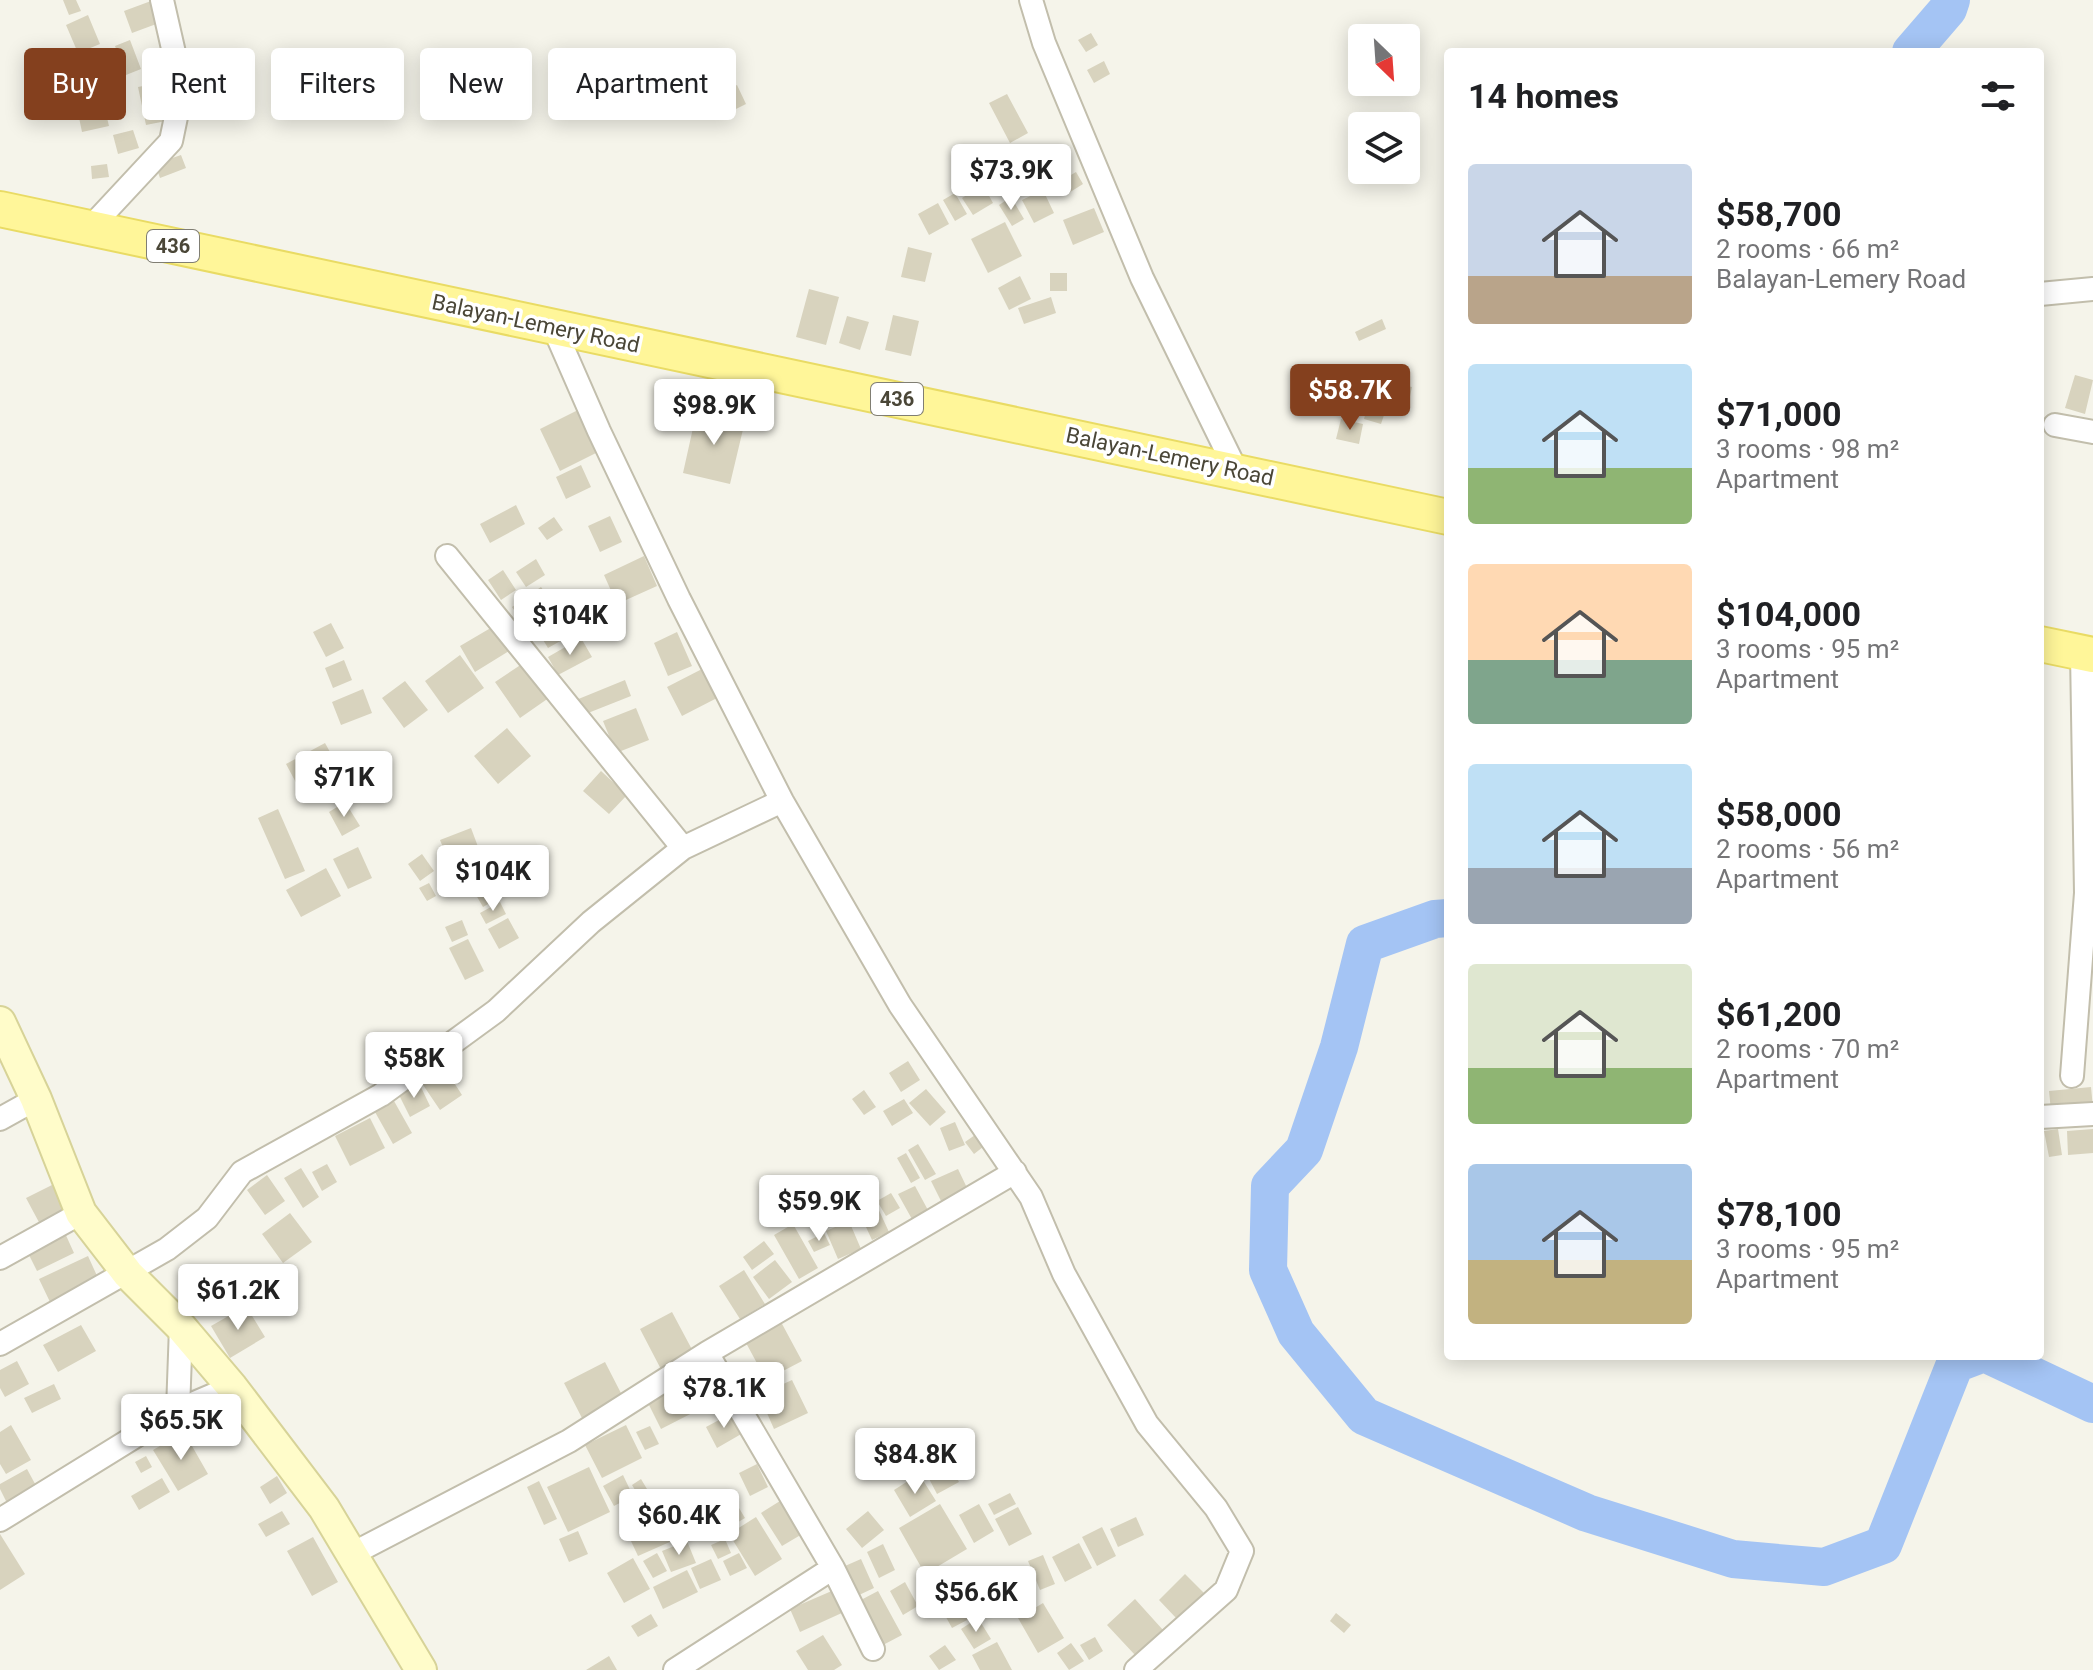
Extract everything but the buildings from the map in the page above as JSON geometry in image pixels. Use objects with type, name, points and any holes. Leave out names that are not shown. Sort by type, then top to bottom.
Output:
[{"type":"main road","name":"Balayan-Lemery Road","points":[[0,209],[1444,516]]},
{"type":"main road","points":[[2044,645],[2088,654]]},
{"type":"street","points":[[90,228],[171,141],[182,88],[162,0]]},
{"type":"street","points":[[1031,0],[1044,43],[1142,278],[1236,470]]},
{"type":"street","points":[[2044,294],[2093,289]]},
{"type":"street","points":[[553,326],[666,571],[782,801],[900,1005],[1031,1197],[1064,1274],[1147,1424],[1216,1508],[1242,1551],[1226,1590],[1136,1670]]},
{"type":"street","points":[[2055,425],[2093,432]]},
{"type":"street","points":[[447,556],[683,848]]},
{"type":"street","points":[[2072,1076],[2086,893],[2088,654]]},
{"type":"street","points":[[0,1344],[128,1274],[167,1249],[207,1218],[242,1172],[381,1095],[496,1011],[591,922],[683,848],[782,801]]},
{"type":"street","points":[[0,1022],[36,1099],[81,1213],[128,1274],[181,1327],[232,1387],[324,1508],[421,1670]]},
{"type":"street","points":[[0,1119],[36,1099]]},
{"type":"street","points":[[2044,1117],[2093,1114]]},
{"type":"street","points":[[352,1554],[569,1441],[707,1353],[1015,1172]]},
{"type":"street","points":[[0,1258],[81,1213]]},
{"type":"street","points":[[178,1410],[181,1327]]},
{"type":"street","points":[[707,1353],[833,1568],[873,1649]]},
{"type":"street","points":[[0,1520],[18,1512],[178,1410],[232,1387]]},
{"type":"street","points":[[675,1670],[833,1568]]},
{"type":"waterway","points":[[1914,48],[1948,9],[1951,0]]},
{"type":"waterway","points":[[1444,918],[1365,944],[1339,1047],[1304,1150],[1270,1186],[1268,1270],[1296,1333],[1364,1416],[1587,1513],[1733,1559],[1824,1567],[1883,1545],[1955,1364],[1966,1360]]},
{"type":"waterway","points":[[2000,1360],[2093,1404]]}]
